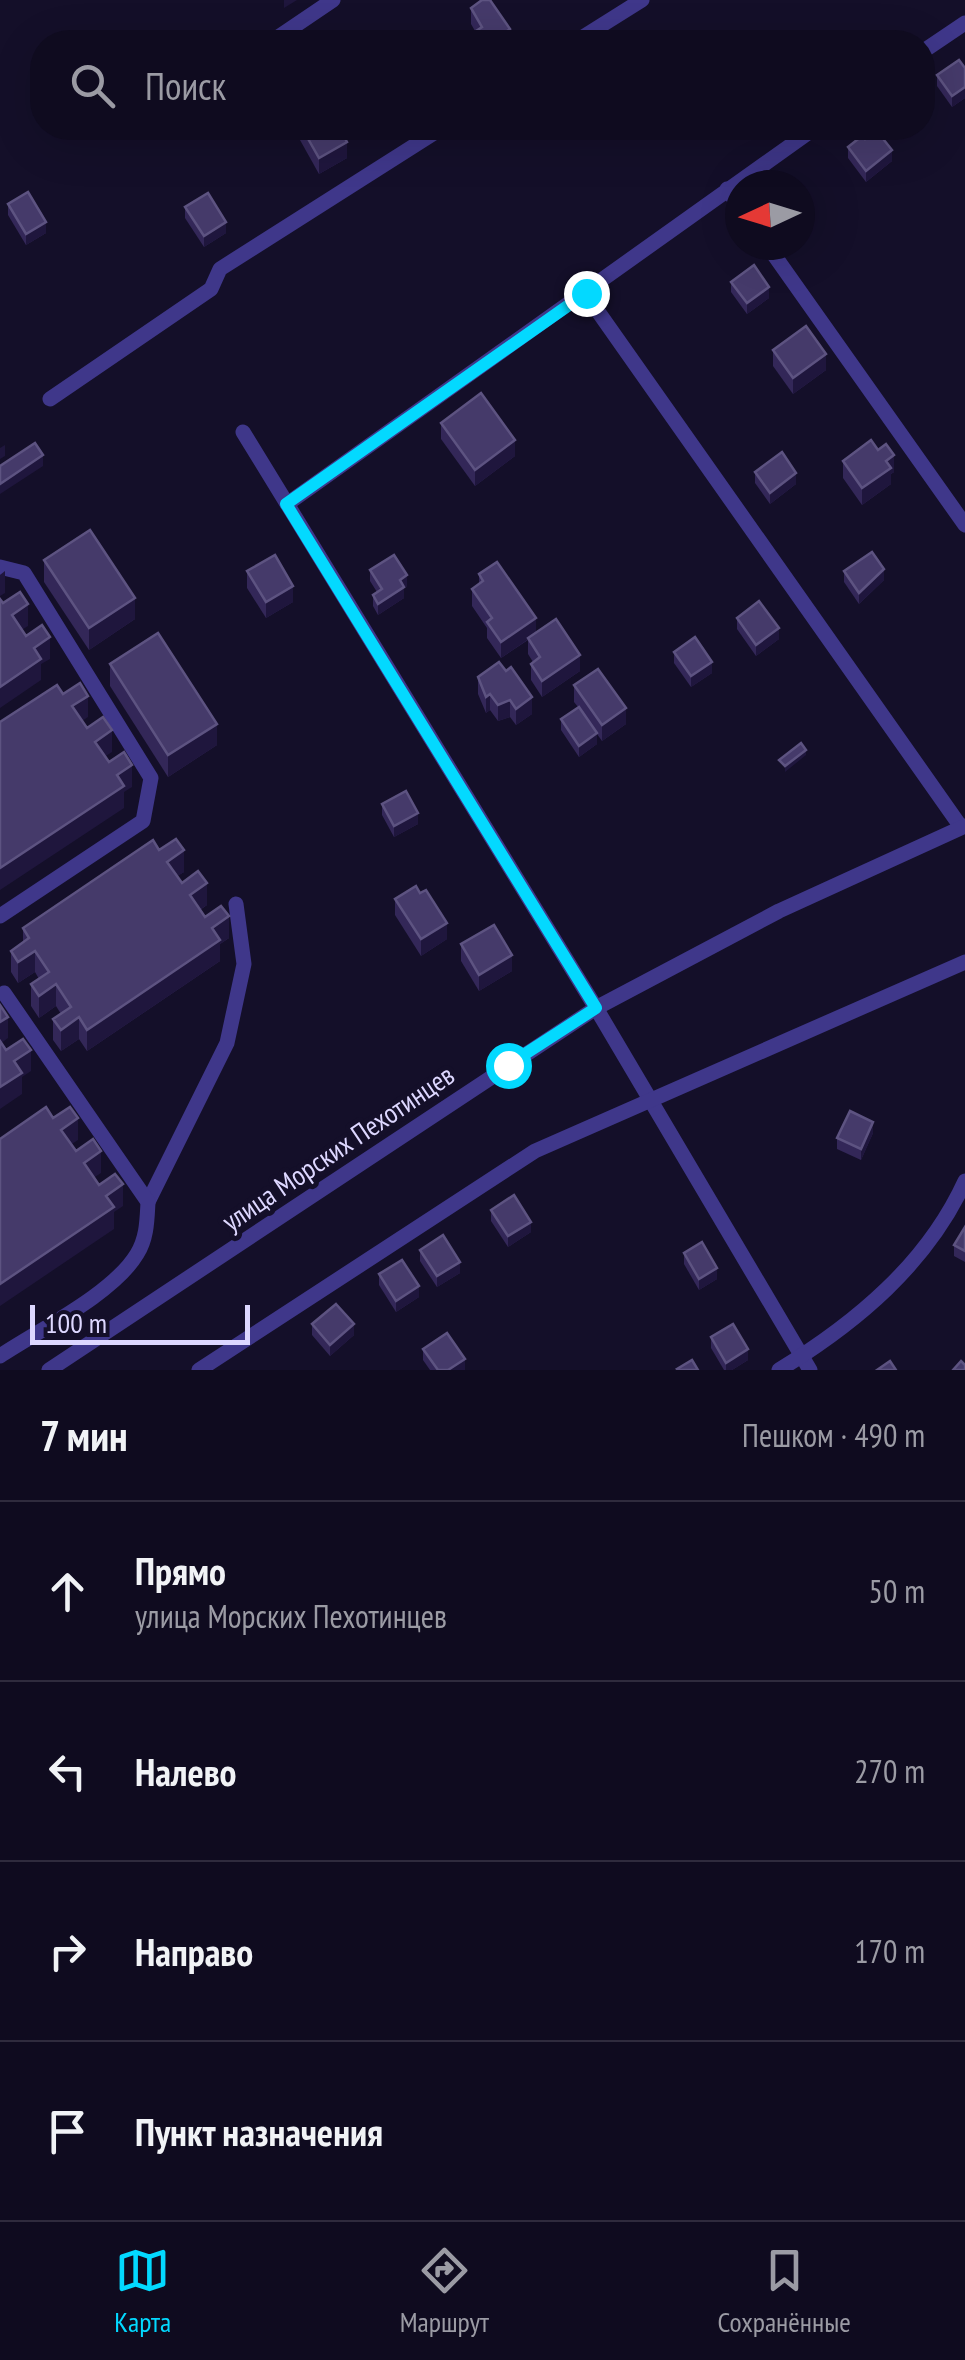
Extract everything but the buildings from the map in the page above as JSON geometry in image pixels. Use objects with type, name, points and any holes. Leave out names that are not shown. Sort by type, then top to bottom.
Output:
[{"type":"street","points":[[289,30],[333,0]]},
{"type":"street","points":[[594,30],[642,0]]},
{"type":"street","points":[[935,43],[965,23]]},
{"type":"street","points":[[50,398],[211,289],[220,269],[423,140]]},
{"type":"street","points":[[754,170],[798,140]]},
{"type":"street","points":[[286,504],[725,190]]},
{"type":"street","points":[[778,260],[965,525]]},
{"type":"street","points":[[586,293],[963,827]]},
{"type":"street","points":[[243,432],[596,1008],[806,1363]]},
{"type":"street","points":[[0,566],[24,573],[151,778],[142,821],[0,916]]},
{"type":"street","name":"улица Морских Пехотинцев","points":[[49,1370],[69,1364],[596,1008],[762,920],[963,827]]},
{"type":"street","points":[[0,1356],[118,1278],[138,1254],[147,1229],[148,1202],[226,1044],[244,964],[236,904]]},
{"type":"street","points":[[199,1370],[535,1151],[965,962]]},
{"type":"street","points":[[4,993],[148,1202]]},
{"type":"street","points":[[779,1370],[806,1363],[897,1279],[934,1236],[965,1181]]},
{"type":"route","points":[[508,1065],[596,1008],[286,504],[586,293]]}]
